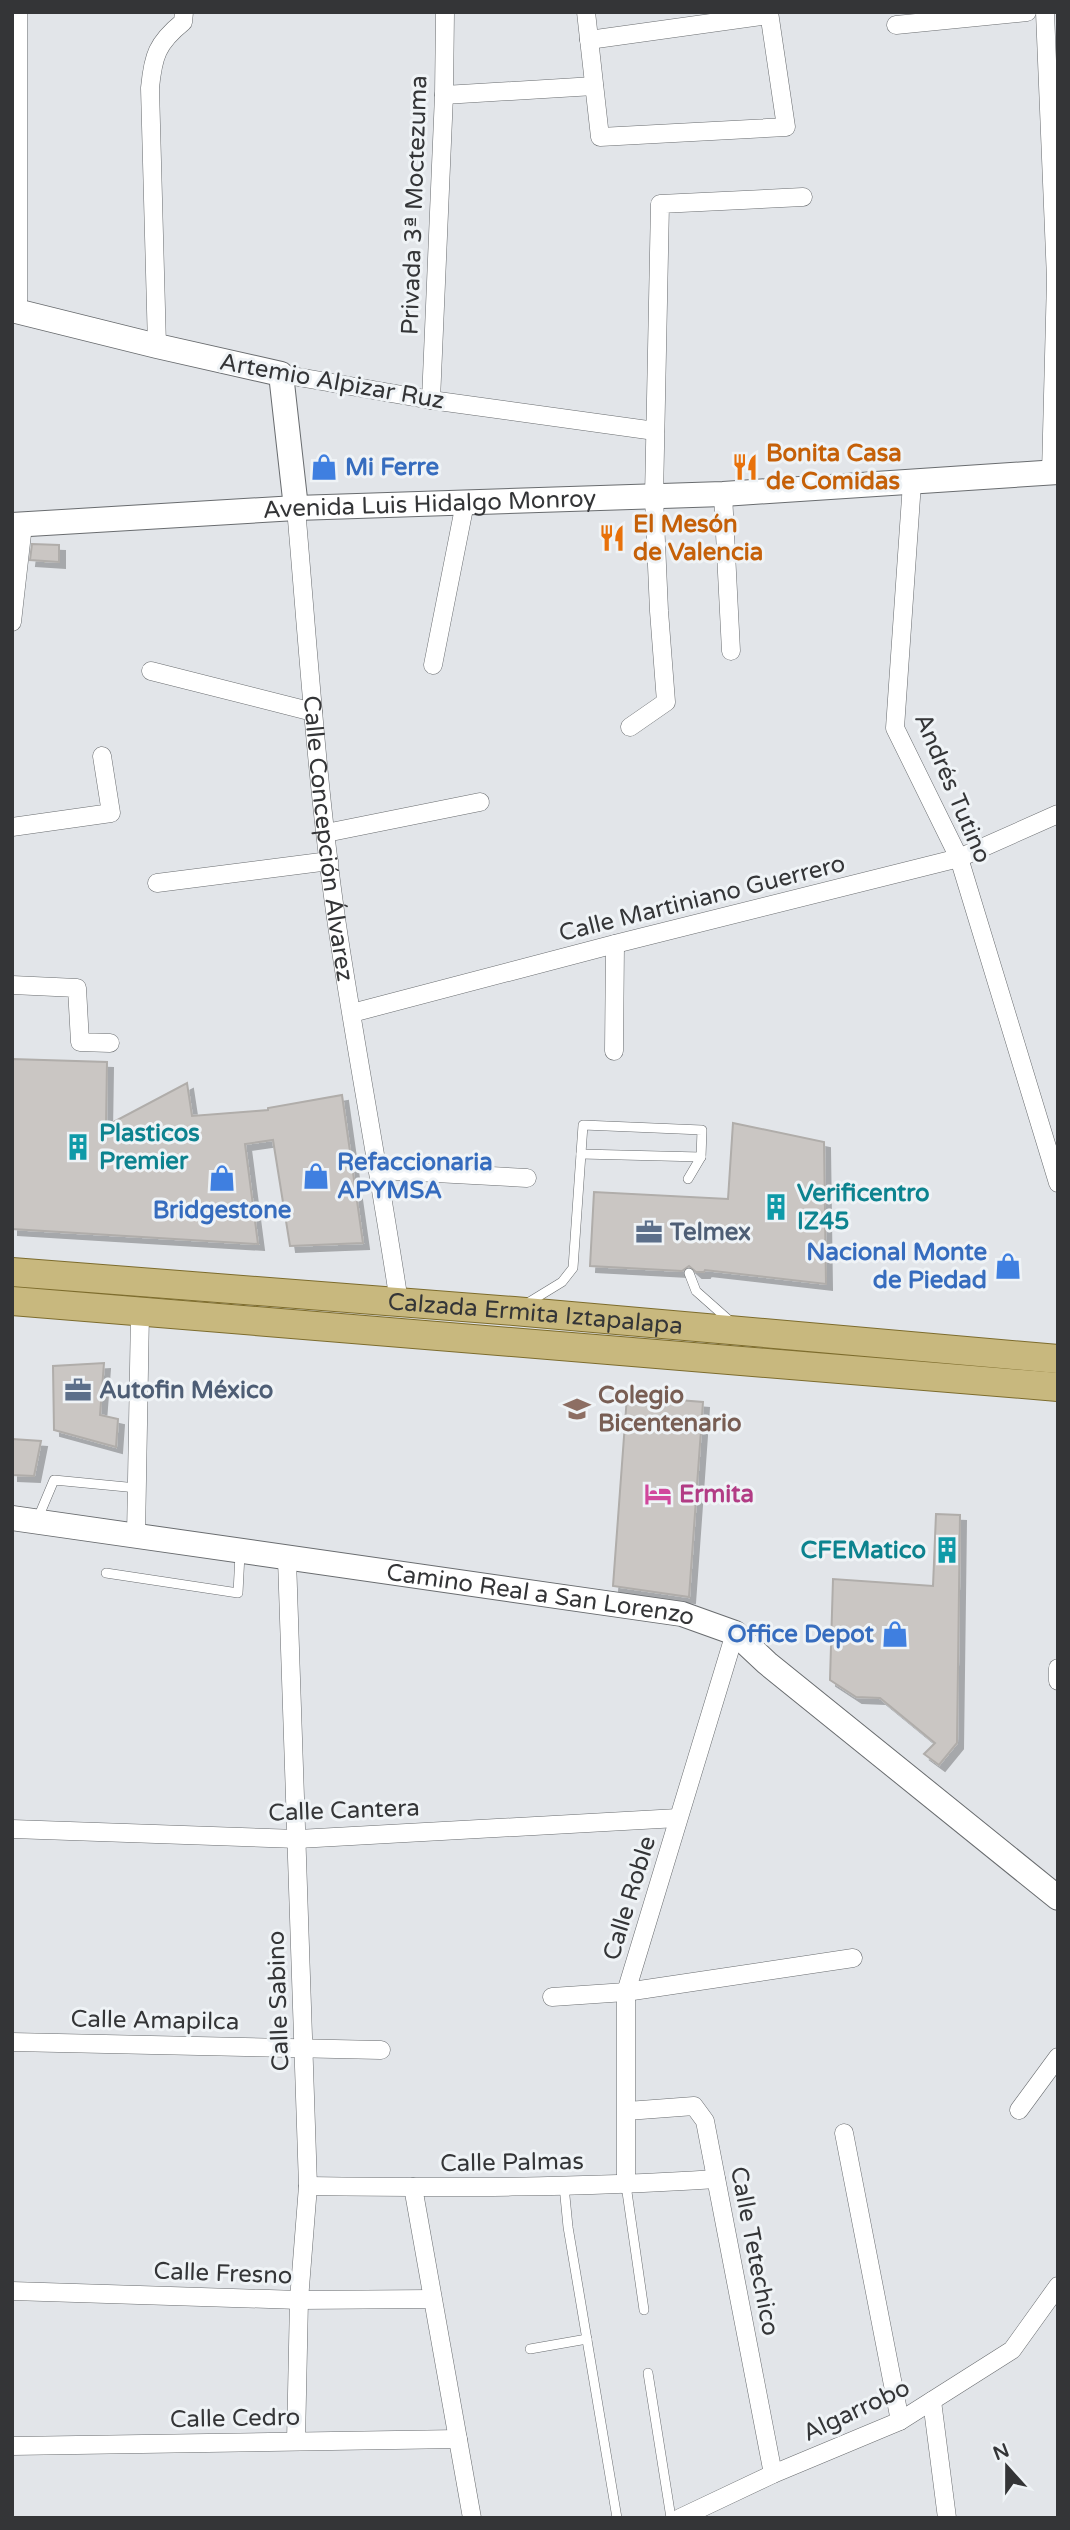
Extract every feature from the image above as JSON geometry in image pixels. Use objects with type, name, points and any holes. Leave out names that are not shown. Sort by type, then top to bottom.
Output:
[{"type":"main road","name":"Calzada Ermita Iztapalapa","points":[[12,1272],[514,1311],[1058,1359]]},
{"type":"main road","name":"Calzada Ermita Iztapalapa","points":[[12,1301],[1058,1387]]},
{"type":"street","points":[[15,310],[18,12]]},
{"type":"street","points":[[157,346],[150,88],[153,59],[166,36],[183,22],[184,12]]},
{"type":"street","name":"Privada 3ª Moctezuma","points":[[431,400],[445,12]]},
{"type":"street","points":[[586,12],[589,40],[594,86],[600,137],[786,127],[769,13],[589,40]]},
{"type":"street","points":[[896,25],[1027,12]]},
{"type":"street","points":[[1045,12],[1053,73],[1055,170],[1057,279],[1054,472]]},
{"type":"street","points":[[444,95],[594,86]]},
{"type":"street","points":[[630,727],[666,702],[654,497],[660,204],[803,197]]},
{"type":"street","name":"Artemio Alpizar Ruz","points":[[15,310],[281,374],[431,400],[655,431]]},
{"type":"street","name":"Calle Concepción Álvarez","points":[[281,374],[329,861],[400,1302]]},
{"type":"street","name":"Avenida Luis Hidalgo Monroy","points":[[18,525],[296,508],[723,494],[1054,472]]},
{"type":"street","name":"Andrés Tutino","points":[[912,483],[895,728],[959,858],[1057,1178]]},
{"type":"street","points":[[723,494],[732,651]]},
{"type":"street","points":[[433,665],[465,503]]},
{"type":"street","points":[[12,622],[18,525]]},
{"type":"street","points":[[151,671],[313,712]]},
{"type":"street","points":[[12,827],[111,813],[102,756]]},
{"type":"street","points":[[326,833],[480,802]]},
{"type":"street","name":"Calle Martiniano Guerrero","points":[[352,1013],[959,858],[1058,814]]},
{"type":"street","points":[[157,883],[329,861]]},
{"type":"street","points":[[614,1051],[615,944]]},
{"type":"street","points":[[12,985],[77,988],[80,1042],[110,1043]]},
{"type":"street","points":[[379,1170],[527,1178]]},
{"type":"street","points":[[136,1536],[140,1313]]},
{"type":"street","name":"Camino Real a San Lorenzo","points":[[12,1518],[682,1614],[735,1633],[767,1663],[1058,1898]]},
{"type":"street","name":"Calle Sabino","points":[[287,1559],[308,2186],[299,2300],[296,2441]]},
{"type":"street","name":"Calle Roble","points":[[626,2185],[626,1992],[735,1633]]},
{"type":"street","points":[[1058,1668],[1058,1681]]},
{"type":"street","name":"Calle Cantera","points":[[12,1829],[298,1839],[678,1818]]},
{"type":"street","points":[[552,1997],[626,1992],[853,1958]]},
{"type":"street","name":"Calle Amapilca","points":[[12,2042],[381,2050]]},
{"type":"street","points":[[1019,2110],[1058,2057]]},
{"type":"street","name":"Calle Tetechico","points":[[627,2112],[694,2106],[705,2121],[773,2474]]},
{"type":"street","points":[[844,2133],[900,2421]]},
{"type":"street","name":"Calle Palmas","points":[[308,2186],[626,2185],[716,2179]]},
{"type":"street","points":[[413,2187],[472,2518]]},
{"type":"street","name":"Algarrobo","points":[[680,2518],[773,2474],[900,2421],[1012,2350],[1058,2286]]},
{"type":"street","name":"Calle Fresno","points":[[12,2291],[299,2300],[432,2299]]},
{"type":"street","points":[[932,2401],[947,2518]]},
{"type":"street","name":"Calle Cedro","points":[[12,2446],[458,2439]]},
{"type":"lane","points":[[514,1311],[562,1282],[573,1268],[583,1125],[702,1130],[701,1157],[688,1178]]},
{"type":"lane","points":[[581,1154],[701,1157]]},
{"type":"lane","points":[[689,1273],[696,1291],[740,1330]]},
{"type":"lane","points":[[37,1520],[54,1480],[137,1488]]},
{"type":"lane","points":[[106,1573],[238,1593],[240,1552]]},
{"type":"lane","points":[[626,2185],[644,2310]]},
{"type":"lane","points":[[564,2186],[568,2227],[617,2518]]},
{"type":"lane","points":[[530,2349],[587,2339]]},
{"type":"lane","points":[[648,2373],[671,2518]]},
{"type":"building","points":[[32,544],[59,545],[59,562],[30,560]]},
{"type":"building","points":[[12,1059],[107,1062],[106,1126],[187,1083],[192,1116],[268,1110],[342,1095],[363,1243],[290,1246],[273,1140],[245,1144],[258,1244],[12,1229]]},
{"type":"building","points":[[733,1123],[824,1142],[826,1284],[705,1270],[696,1272],[689,1266],[682,1271],[590,1266],[594,1192],[728,1199]]},
{"type":"building","name":"Autofin México","points":[[104,1363],[100,1415],[118,1419],[116,1447],[54,1430],[53,1366]]},
{"type":"building","name":"Ermita","points":[[627,1396],[703,1402],[689,1597],[613,1586]]},
{"type":"building","points":[[12,1439],[41,1441],[34,1476],[12,1475]]},
{"type":"building","name":"Office Depot","points":[[936,1514],[960,1515],[957,1743],[939,1765],[924,1754],[935,1743],[880,1698],[856,1697],[830,1680],[833,1579],[933,1586]]},
{"type":"place","name":"Mi Ferre","points":[[324,467]]},
{"type":"place","name":"Bonita Casa de Comidas","points":[[745,467]]},
{"type":"place","name":"El Mesón de Valencia","points":[[612,538]]},
{"type":"place","name":"Plasticos Premier","points":[[78,1147]]},
{"type":"place","name":"Refaccionaria APYMSA","points":[[316,1176]]},
{"type":"place","name":"Bridgestone","points":[[222,1178]]},
{"type":"place","name":"Verificentro IZ45","points":[[776,1207]]},
{"type":"place","name":"Telmex","points":[[649,1232]]},
{"type":"place","name":"Nacional Monte de Piedad","points":[[1008,1266]]},
{"type":"place","name":"Autofin México","points":[[78,1390]]},
{"type":"place","name":"Colegio Bicentenario","points":[[577,1409]]},
{"type":"place","name":"Ermita","points":[[658,1494]]},
{"type":"place","name":"CFEMatico","points":[[947,1550]]},
{"type":"place","name":"Office Depot","points":[[895,1634]]}]
